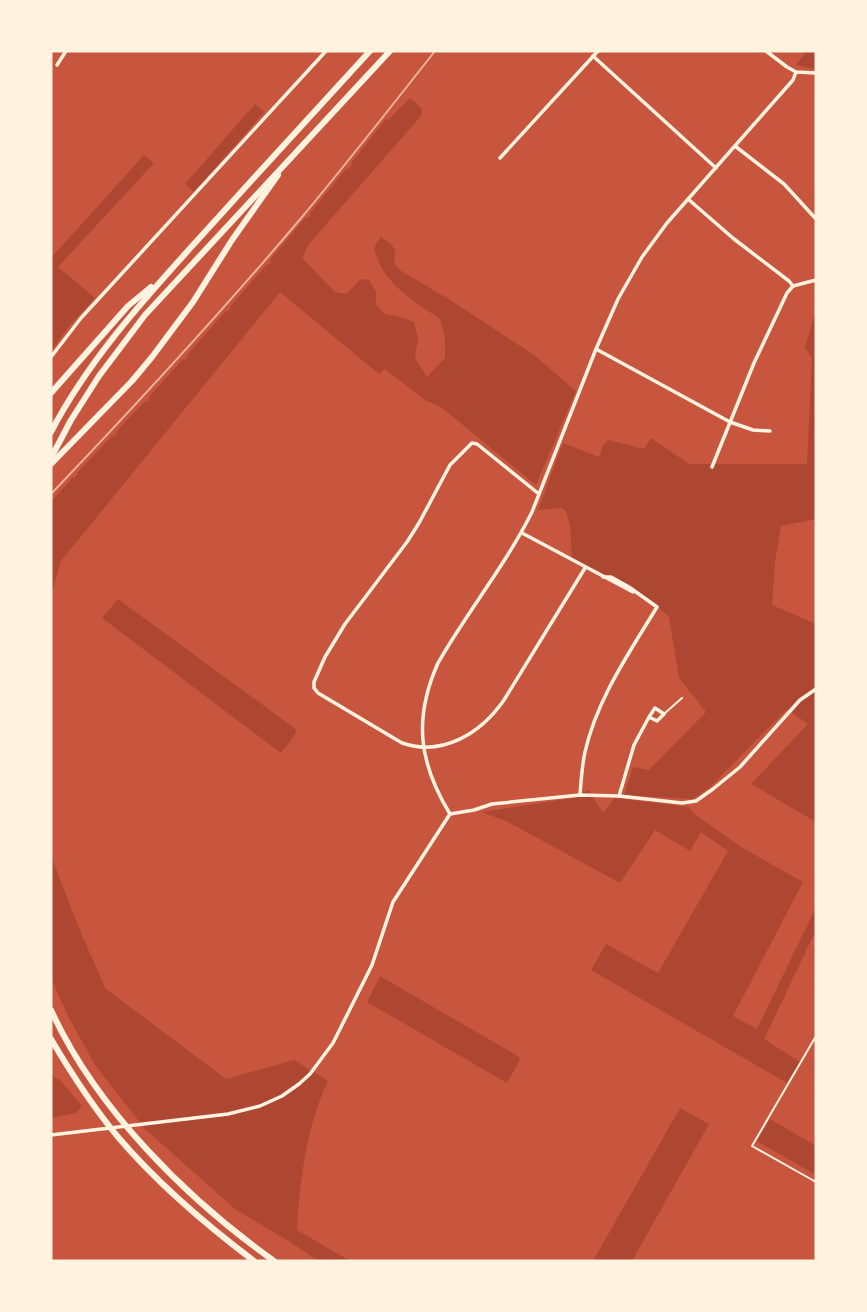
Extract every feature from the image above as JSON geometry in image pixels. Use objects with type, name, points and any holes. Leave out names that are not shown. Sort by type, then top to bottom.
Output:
[{"type":"highway","points":[[51,432],[60,413],[108,343],[168,272],[370,51]]},
{"type":"highway","points":[[51,458],[99,376],[145,316],[390,51]]},
{"type":"highway","points":[[51,464],[131,381],[173,331],[283,167]]},
{"type":"highway","points":[[51,393],[128,306],[168,272]]},
{"type":"highway","points":[[51,1010],[86,1072],[161,1166],[225,1223],[274,1261]]},
{"type":"highway","points":[[51,1039],[76,1080],[117,1136],[156,1178],[217,1233],[254,1261]]},
{"type":"street","points":[[57,65],[66,51]]},
{"type":"street","points":[[51,357],[81,318],[326,51]]},
{"type":"street","points":[[500,158],[598,51]]},
{"type":"street","points":[[766,51],[796,72],[816,74]]},
{"type":"street","points":[[593,56],[716,168]]},
{"type":"street","points":[[450,814],[430,773],[422,747],[425,702],[431,677],[522,533],[618,299],[651,242],[793,80],[796,72]]},
{"type":"street","points":[[735,146],[784,184],[816,219]]},
{"type":"street","points":[[688,199],[793,286]]},
{"type":"street","points":[[712,467],[741,392],[787,293],[793,286],[816,280]]},
{"type":"street","points":[[596,349],[730,422],[753,430],[770,431]]},
{"type":"street","points":[[539,494],[477,444],[472,443],[465,448],[450,466],[407,542],[345,624],[319,669],[314,688],[318,693],[411,746],[442,746],[466,737],[494,716],[584,568]]},
{"type":"street","points":[[522,533],[584,568],[603,577],[611,577],[657,607],[617,673],[599,709],[585,752],[580,795]]},
{"type":"street","points":[[51,1135],[228,1114],[282,1096],[310,1074],[333,1043],[372,965],[393,902],[450,814],[492,804],[580,795],[682,803],[696,801],[740,767],[800,700],[816,689]]},
{"type":"street","points":[[619,796],[634,745],[649,717],[655,708],[664,714],[657,721],[649,717]]},
{"type":"lane","points":[[664,714],[682,698]]},
{"type":"path","points":[[816,1036],[752,1146],[816,1182]]},
{"type":"shaded area","points":[[807,51],[816,51],[816,69],[796,65]]},
{"type":"shaded area","points":[[410,98],[422,109],[421,116],[308,245],[302,258],[335,292],[346,294],[361,279],[369,280],[376,292],[376,305],[385,314],[414,322],[418,339],[415,358],[427,377],[445,358],[445,337],[440,319],[390,280],[377,259],[374,247],[381,237],[394,247],[394,263],[401,271],[534,355],[576,391],[536,485],[441,407],[425,400],[385,369],[379,374],[280,292],[61,561],[51,596],[51,502],[145,401],[147,402],[226,311],[228,312],[306,217],[311,215],[347,168],[349,169],[386,119]]},
{"type":"shaded area","points":[[255,104],[264,112],[194,192],[185,184]]},
{"type":"shaded area","points":[[144,155],[154,163],[58,267],[95,298],[69,326],[51,351],[51,258]]},
{"type":"shaded area","points":[[814,317],[816,519],[781,526],[772,605],[816,624],[816,822],[751,784],[808,724],[787,709],[710,787],[693,799],[624,795],[633,767],[649,770],[706,712],[679,678],[669,617],[648,598],[572,559],[570,525],[566,511],[562,508],[538,510],[563,443],[599,457],[603,445],[609,440],[644,449],[651,438],[689,464],[807,464],[812,358],[805,347]]},
{"type":"shaded area","points":[[118,599],[297,730],[281,753],[102,618]]},
{"type":"shaded area","points":[[588,790],[603,813],[615,798],[689,807],[694,814],[746,850],[803,882],[733,1016],[757,1029],[816,907],[816,930],[764,1039],[800,1062],[787,1083],[591,970],[606,944],[658,973],[728,851],[701,832],[690,851],[655,830],[620,883],[508,822],[482,812],[573,798]]},
{"type":"shaded area","points":[[51,856],[106,989],[226,1079],[294,1060],[328,1081],[314,1117],[305,1154],[297,1230],[350,1261],[319,1261],[235,1209],[145,1129],[95,1065],[51,978]]},
{"type":"shaded area","points":[[380,976],[521,1058],[507,1083],[367,1002]]},
{"type":"shaded area","points":[[51,1072],[82,1106],[76,1113],[51,1118]]},
{"type":"shaded area","points":[[680,1108],[709,1124],[632,1261],[593,1261]]},
{"type":"shaded area","points":[[770,1119],[816,1146],[816,1175],[757,1141]]},
{"type":"railway","points":[[51,494],[178,358],[271,253],[435,51]]}]
